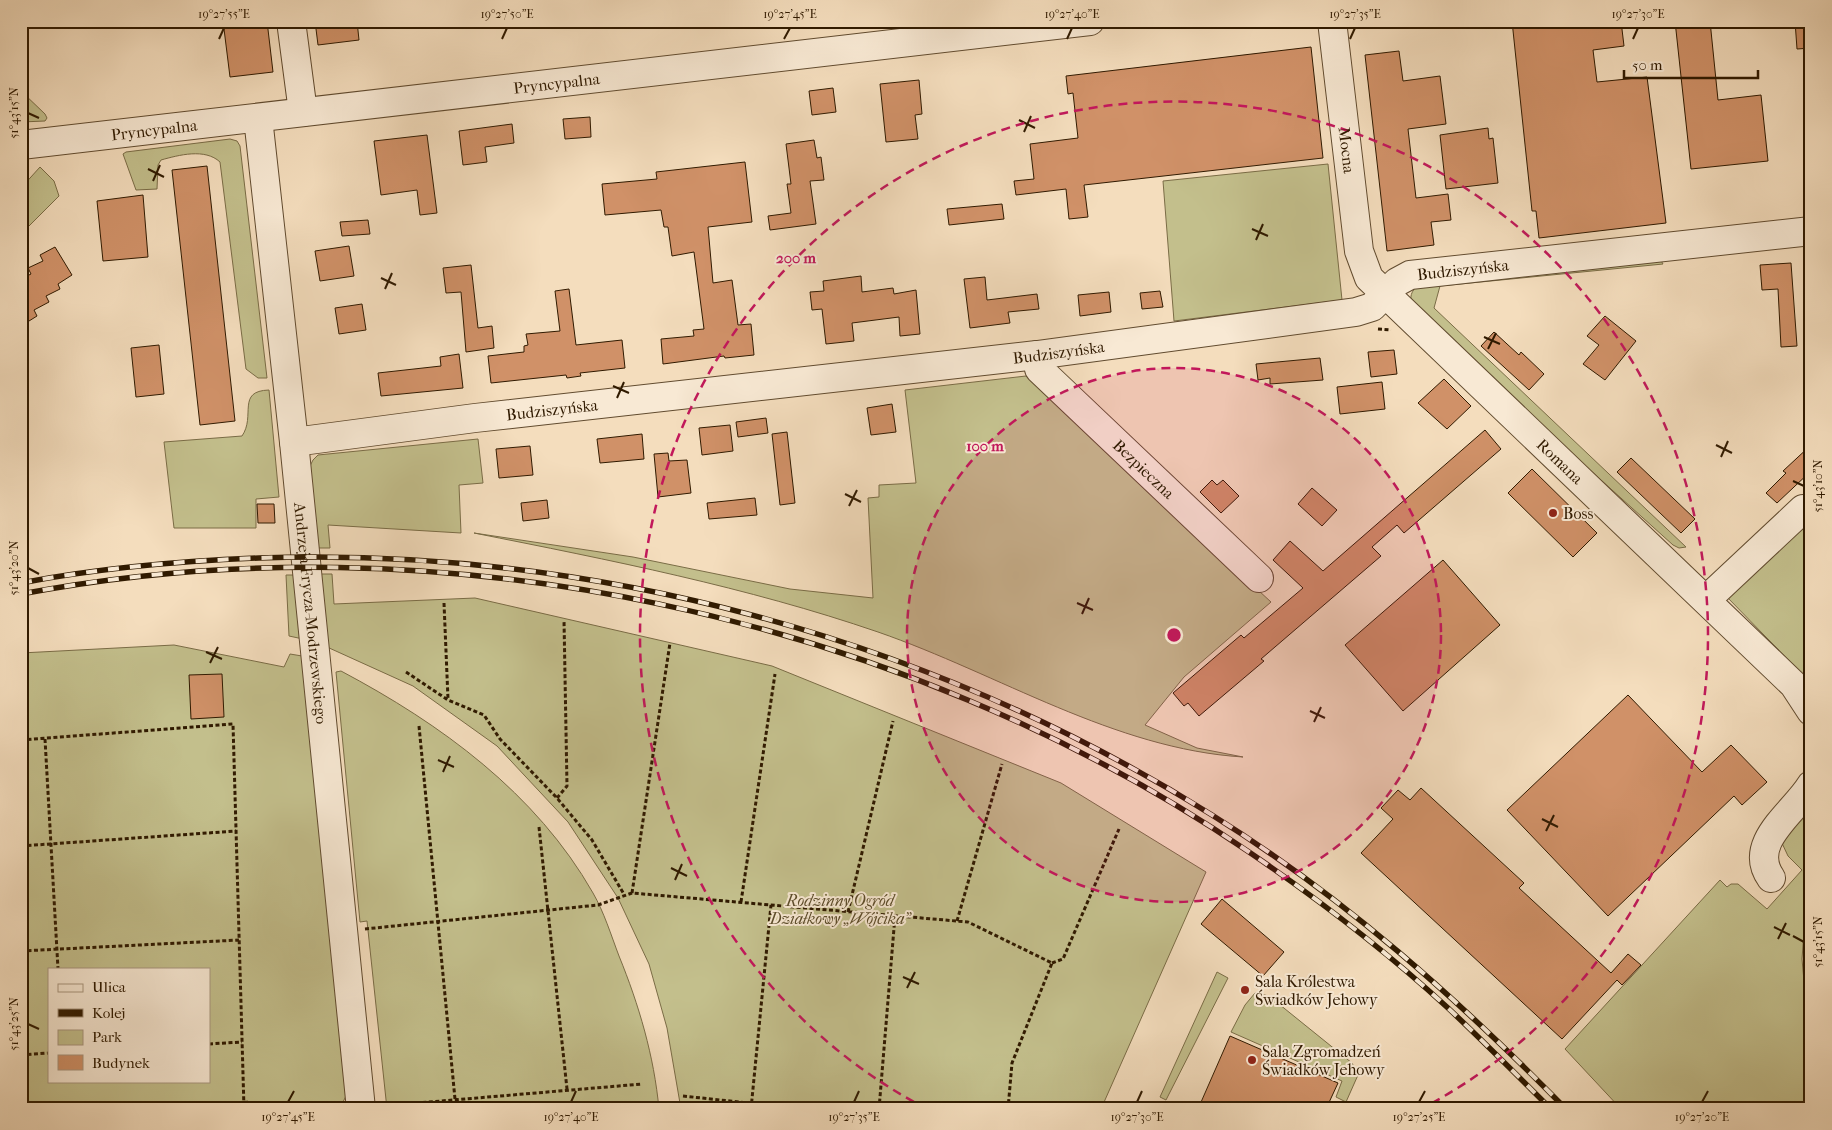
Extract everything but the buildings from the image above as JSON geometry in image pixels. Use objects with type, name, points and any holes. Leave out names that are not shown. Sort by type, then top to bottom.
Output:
[{"type":"street","points":[[291,21],[303,112]]},
{"type":"street","name":"Pryncypalna","points":[[21,145],[1090,21]]},
{"type":"street","name":"Mocna","points":[[1332,21],[1359,251],[1377,285]]},
{"type":"street","name":"Andrzeja Frycza-Modrzewskiego","points":[[258,118],[294,442],[361,1109]]},
{"type":"street","name":"Budziszyńska","points":[[294,442],[475,418],[1037,355],[1356,312],[1372,307],[1377,285],[1397,282],[1410,275],[1811,231]]},
{"type":"street","name":"Romana","points":[[1377,285],[1794,685],[1811,711]]},
{"type":"street","name":"Bezpieczna","points":[[1037,355],[1039,369],[1259,578]]},
{"type":"street","points":[[1706,600],[1803,509]]},
{"type":"street","points":[[1770,878],[1762,861],[1768,839],[1811,785]]},
{"type":"path","points":[[1368,330],[1397,331]]},
{"type":"path","points":[[444,604],[448,700]]},
{"type":"path","points":[[557,798],[567,786],[564,620]]},
{"type":"path","points":[[632,893],[670,643]]},
{"type":"path","points":[[406,672],[448,700],[484,715],[500,739],[557,798],[592,840],[625,896]]},
{"type":"path","points":[[741,902],[775,674]]},
{"type":"path","points":[[848,912],[893,721]]},
{"type":"path","points":[[21,740],[233,724],[244,1109]]},
{"type":"path","points":[[418,726],[455,1099]]},
{"type":"path","points":[[45,739],[58,968]]},
{"type":"path","points":[[957,921],[1002,764]]},
{"type":"path","points":[[539,828],[567,1090]]},
{"type":"path","points":[[368,929],[598,905],[632,893],[968,922],[1052,963],[1063,959],[1119,829]]},
{"type":"path","points":[[21,846],[236,831]]},
{"type":"path","points":[[1811,874],[1811,1004]]},
{"type":"path","points":[[751,1109],[771,905]]},
{"type":"path","points":[[879,1109],[895,916]]},
{"type":"path","points":[[21,951],[239,940]]},
{"type":"path","points":[[1008,1109],[1012,1063],[1052,963]]},
{"type":"path","points":[[210,1044],[242,1042]]},
{"type":"path","points":[[21,1055],[48,1053]]},
{"type":"path","points":[[394,1109],[394,1105],[642,1084]]},
{"type":"path","points":[[683,1096],[804,1109]]},
{"type":"green space","points":[[21,91],[45,114],[47,118],[45,121],[21,122]]},
{"type":"green space","points":[[230,139],[237,141],[240,146],[267,378],[258,378],[246,369],[220,162],[207,155],[199,154],[161,160],[158,165],[157,189],[136,190],[123,154],[126,152]]},
{"type":"green space","points":[[1328,164],[1342,300],[1174,321],[1163,181]]},
{"type":"green space","points":[[40,167],[54,181],[59,196],[21,234],[21,188]]},
{"type":"green space","points":[[1660,259],[1663,264],[1440,286],[1434,308],[1686,547],[1679,548],[1673,545],[1417,314],[1411,299],[1412,293],[1417,286]]},
{"type":"green space","points":[[1026,376],[1271,602],[1184,677],[1145,725],[1197,748],[1243,757],[1195,751],[1149,740],[1103,725],[923,649],[878,632],[779,601],[627,564],[474,533],[633,557],[790,589],[873,598],[868,498],[879,497],[879,485],[916,483],[905,390]]},
{"type":"green space","points":[[269,390],[279,497],[256,499],[256,528],[174,528],[164,442],[242,436],[246,428],[250,400],[259,391]]},
{"type":"green space","points":[[478,439],[483,483],[459,485],[461,533],[328,525],[330,548],[318,548],[309,468],[318,455]]},
{"type":"green space","points":[[1811,513],[1811,692],[1801,673],[1726,596]]},
{"type":"green space","name":"Rodzinny Ogród Działkowy „Wójcika”","points":[[320,574],[332,574],[334,604],[475,598],[772,666],[1061,783],[1206,872],[1101,1109],[681,1109],[667,1028],[649,964],[618,898],[568,822],[497,746],[413,686],[327,647]]},
{"type":"green space","points":[[286,575],[298,575],[303,639],[289,636]]},
{"type":"green space","points":[[174,645],[284,667],[290,654],[302,656],[347,1094],[343,1102],[334,1106],[249,1108],[248,1101],[125,1109],[21,1109],[21,653]]},
{"type":"green space","points":[[341,671],[415,714],[483,764],[515,793],[544,824],[570,857],[601,908],[633,993],[645,1031],[657,1089],[659,1109],[387,1109],[367,921],[360,922],[336,672]]},
{"type":"green space","points":[[1811,797],[1811,836],[1802,959],[1811,1060],[1811,1109],[1621,1109],[1565,1049],[1720,880],[1727,887],[1731,884],[1738,884],[1767,909],[1802,870],[1788,856],[1781,841]]},
{"type":"green space","points":[[1217,972],[1228,978],[1166,1100],[1160,1097]]},
{"type":"green space","points":[[1255,993],[1269,996],[1352,1063],[1358,1075],[1346,1102],[1336,1097],[1342,1081],[1231,1032],[1245,1005]]},
{"type":"railway","points":[[21,583],[80,573],[140,566],[259,558],[384,559],[509,568],[632,588],[754,616],[874,653],[990,698],[1103,752],[1212,815],[1261,847],[1308,880],[1398,951],[1483,1027],[1566,1109]]},
{"type":"railway","points":[[21,594],[179,573],[339,568],[500,578],[660,604],[817,645],[968,700],[1113,769],[1249,852],[1326,907],[1400,966],[1448,1008],[1551,1109]]},
{"type":"place","name":"Boss","points":[[1553,513]]},
{"type":"place","name":"Sala Królestwa Świadków Jehowy","points":[[1245,990]]},
{"type":"place","name":"Sala Zgromadzeń Świadków Jehowy","points":[[1252,1060]]}]
